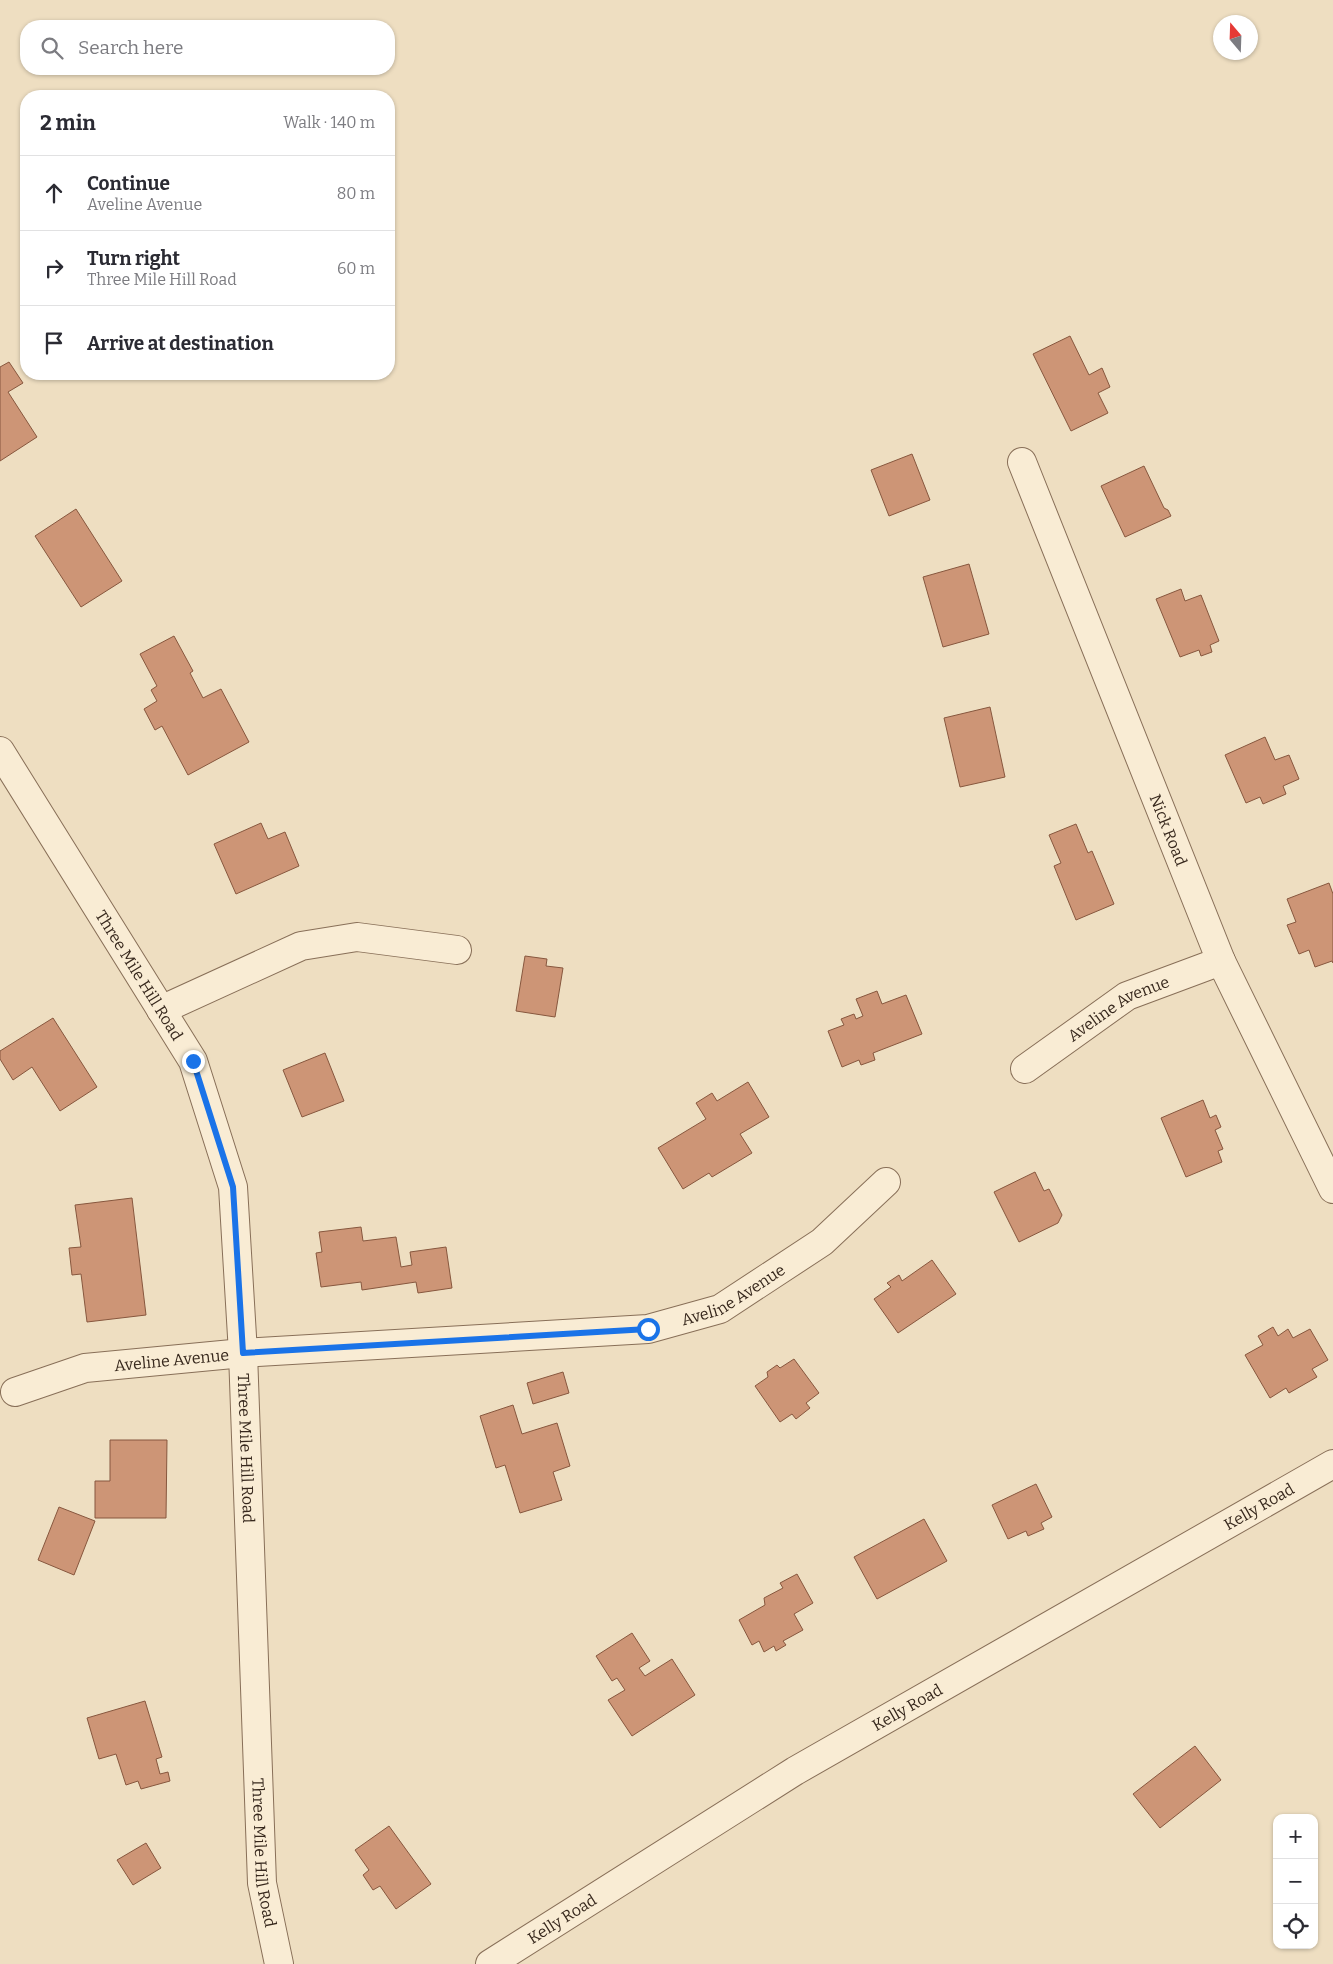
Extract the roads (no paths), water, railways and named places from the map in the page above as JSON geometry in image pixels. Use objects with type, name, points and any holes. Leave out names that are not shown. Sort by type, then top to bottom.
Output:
[{"type":"street","name":"Nick Road","points":[[1022,462],[1221,961],[1333,1189]]},
{"type":"street","name":"Three Mile Hill Road","points":[[0,751],[193,1061],[233,1187],[243,1353],[262,1883],[279,1964]]},
{"type":"street","points":[[161,1010],[301,946],[356,937],[457,950]]},
{"type":"street","name":"Aveline Avenue","points":[[1025,1069],[1127,996],[1221,961]]},
{"type":"street","name":"Aveline Avenue","points":[[15,1392],[85,1368],[243,1353],[648,1329],[720,1309],[822,1242],[886,1182]]},
{"type":"street","name":"Kelly Road","points":[[490,1964],[795,1771],[1333,1464]]}]
